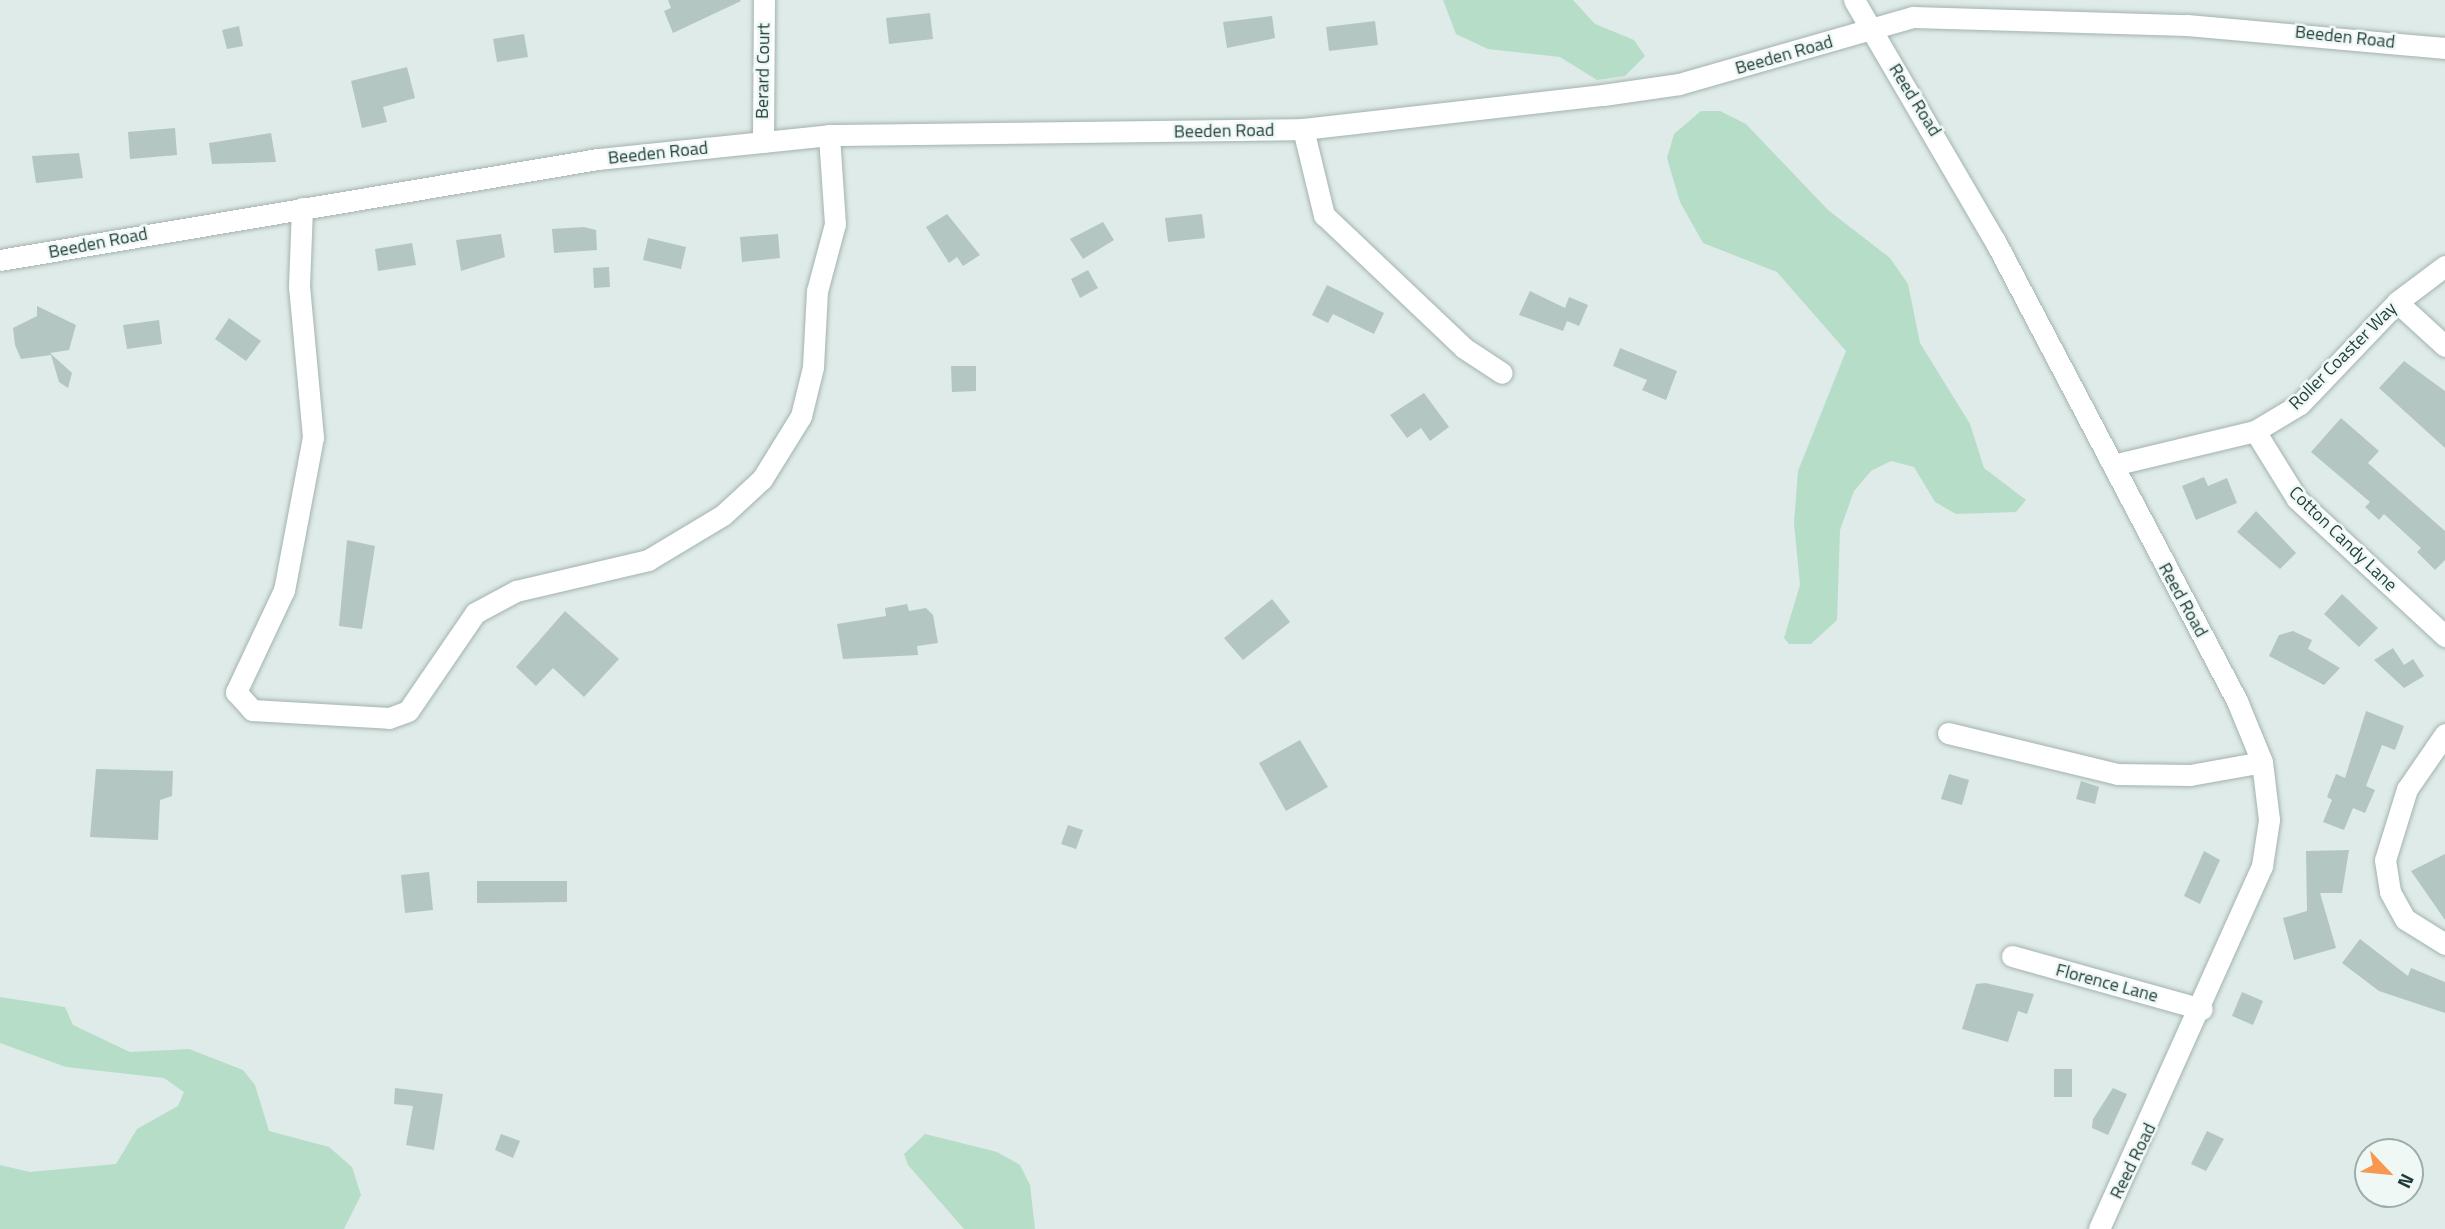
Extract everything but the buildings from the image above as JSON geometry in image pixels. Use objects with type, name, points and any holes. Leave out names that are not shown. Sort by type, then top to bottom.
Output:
[{"type":"street","name":"Berard Court","points":[[763,142],[764,0]]},
{"type":"street","name":"Reed Road","points":[[1854,0],[1940,139],[2237,701],[2262,762],[2269,842],[2202,1009],[2099,1229]]},
{"type":"street","name":"Beeden Road","points":[[0,260],[598,159],[829,135],[1303,129],[1679,84],[1913,17],[2187,24],[2445,48]]},
{"type":"street","points":[[1303,129],[1324,215],[1464,348],[1502,373]]},
{"type":"street","points":[[302,208],[299,286],[313,437],[284,590],[236,692],[252,710],[389,718],[408,711],[475,613],[542,583],[648,560],[723,515],[762,478],[801,416],[813,367],[817,290],[835,224],[829,135]]},
{"type":"street","name":"Roller Coaster Way","points":[[2113,465],[2255,431],[2300,404],[2397,302],[2445,266]]},
{"type":"street","points":[[2397,302],[2445,346]]},
{"type":"street","name":"Cotton Candy Lane","points":[[2255,431],[2297,499],[2445,636]]},
{"type":"street","points":[[1948,733],[2117,774],[2190,775],[2262,762]]},
{"type":"street","points":[[2445,734],[2407,789],[2385,860],[2390,892],[2406,919],[2445,944]]},
{"type":"street","name":"Florence Lane","points":[[2012,956],[2202,1009]]},
{"type":"green space","points":[[1443,0],[1573,0],[1595,24],[1634,40],[1645,56],[1625,76],[1597,80],[1560,57],[1488,49],[1456,34]]},
{"type":"green space","points":[[1701,111],[1720,111],[1746,124],[1828,210],[1890,258],[1908,284],[1920,343],[1970,424],[1984,468],[2026,500],[2016,512],[1956,514],[1935,502],[1914,467],[1891,461],[1871,471],[1854,491],[1840,530],[1837,620],[1811,644],[1789,644],[1784,638],[1800,585],[1794,523],[1798,471],[1846,351],[1777,272],[1703,243],[1680,202],[1667,158],[1674,134]]},
{"type":"green space","points":[[0,997],[65,1007],[73,1025],[130,1052],[189,1049],[243,1070],[255,1085],[269,1131],[329,1147],[352,1167],[361,1195],[344,1229],[0,1229],[0,1165],[30,1172],[116,1164],[137,1129],[178,1106],[184,1092],[164,1078],[66,1067],[0,1043]]},
{"type":"green space","points":[[925,1134],[997,1152],[1020,1165],[1030,1185],[1035,1229],[964,1229],[908,1165],[904,1154]]}]
